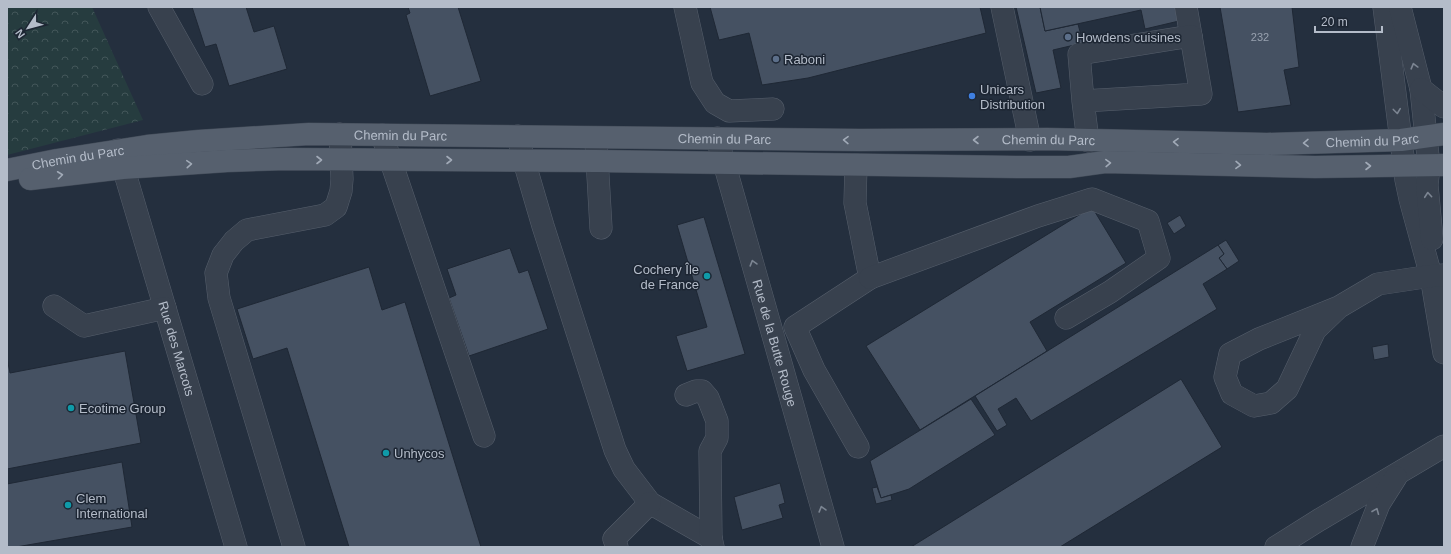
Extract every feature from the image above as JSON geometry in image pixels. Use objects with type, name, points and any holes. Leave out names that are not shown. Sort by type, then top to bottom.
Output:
[{"type":"main road","name":"Chemin du Parc","points":[[7,181],[120,159],[192,141],[298,135],[340,134],[860,140],[1030,140],[1267,144],[1401,140],[1435,135]]},
{"type":"main road","name":"Chemin du Parc","points":[[7,170],[57,160],[120,159],[234,161],[524,161],[1069,167],[1105,162],[1308,166],[1436,166]]},
{"type":"street","points":[[159,7],[202,84]]},
{"type":"street","points":[[685,7],[702,83],[715,103],[729,112],[773,109]]},
{"type":"street","points":[[1002,7],[1030,140]]},
{"type":"street","points":[[1083,101],[1201,94],[1186,7]]},
{"type":"street","points":[[1384,7],[1404,166],[1410,199],[1438,276]]},
{"type":"street","points":[[1400,7],[1421,90],[1435,135],[1436,166],[1427,185],[1432,238],[1438,276],[1444,353]]},
{"type":"street","points":[[1088,141],[1079,54],[1191,36]]},
{"type":"street","points":[[1421,90],[1444,107]]},
{"type":"street","points":[[294,547],[219,298],[216,273],[223,255],[234,241],[247,230],[325,215],[336,207],[341,191],[340,134]]},
{"type":"street","points":[[382,135],[484,436]]},
{"type":"street","points":[[518,136],[543,226],[615,450],[624,469],[650,503],[712,543]]},
{"type":"street","points":[[595,136],[600,228]]},
{"type":"street","name":"Rue de la Butte Rouge","points":[[717,138],[833,547]]},
{"type":"street","name":"Rue des Marcots","points":[[120,159],[236,547]]},
{"type":"street","points":[[856,165],[855,203],[870,278]]},
{"type":"street","points":[[858,447],[814,370],[795,327],[870,278],[1038,216],[1092,199],[1148,221],[1159,258],[1110,292],[1066,318]]},
{"type":"street","points":[[1339,307],[1315,330],[1287,389],[1271,403],[1254,406],[1232,394],[1225,377],[1230,354],[1259,339],[1339,307],[1378,284],[1438,276]]},
{"type":"street","points":[[54,306],[84,326],[164,308]]},
{"type":"street","points":[[686,395],[696,391],[702,391],[708,398],[717,421],[718,438],[710,451],[712,543]]},
{"type":"street","points":[[1276,547],[1444,446]]},
{"type":"street","points":[[1362,547],[1379,504],[1399,472]]},
{"type":"street","points":[[616,547],[614,539],[650,503]]},
{"type":"green space","points":[[7,7],[92,7],[143,120],[7,155]]},
{"type":"building","points":[[192,7],[246,7],[254,32],[274,26],[287,69],[229,86],[216,44],[205,47]]},
{"type":"building","points":[[408,7],[458,7],[481,81],[430,96],[406,15],[410,13]]},
{"type":"building","points":[[710,7],[980,7],[986,33],[808,78],[762,85],[749,33],[719,40]]},
{"type":"building","points":[[1016,7],[1040,7],[1045,31],[1078,24],[1083,43],[1053,50],[1061,88],[1036,93]]},
{"type":"building","points":[[1040,7],[1176,7],[1179,21],[1145,29],[1141,10],[1045,31]]},
{"type":"building","points":[[1220,7],[1292,7],[1299,67],[1284,70],[1291,105],[1238,112]]},
{"type":"building","points":[[1092,207],[1126,263],[1030,322],[1047,351],[920,430],[866,346]]},
{"type":"building","points":[[1180,215],[1186,226],[1174,234],[1167,223]]},
{"type":"building","name":"Cochery Île de France","points":[[704,217],[745,354],[687,371],[676,336],[707,327],[677,225]]},
{"type":"building","points":[[1226,240],[1239,261],[1227,269],[1219,258],[1224,254],[1218,245]]},
{"type":"building","points":[[1218,245],[1224,254],[1219,258],[1227,269],[1203,284],[1217,309],[1031,421],[1016,398],[998,409],[1007,425],[997,431],[975,396]]},
{"type":"building","points":[[510,248],[519,273],[528,270],[548,329],[469,356],[449,298],[456,295],[447,269]]},
{"type":"building","name":"Unhycos","points":[[369,267],[382,310],[405,302],[481,547],[349,547],[287,348],[253,359],[237,309]]},
{"type":"building","points":[[1388,344],[1389,357],[1374,360],[1372,347]]},
{"type":"building","name":"Ecotime Group","points":[[125,351],[141,443],[7,469],[7,358],[10,373]]},
{"type":"building","points":[[1181,379],[1222,447],[1060,547],[911,547]]},
{"type":"building","points":[[971,399],[995,435],[909,489],[881,498],[870,461]]},
{"type":"building","name":"Clem International","points":[[122,462],[132,527],[16,547],[7,547],[7,484]]},
{"type":"building","points":[[780,483],[785,503],[779,505],[783,518],[742,530],[734,497]]},
{"type":"building","points":[[877,487],[881,498],[891,495],[892,500],[876,504],[872,488]]},
{"type":"place","name":"Howdens cuisines","points":[[1068,37]]},
{"type":"place","name":"Raboni","points":[[776,59]]},
{"type":"place","name":"Unicars Distribution","points":[[972,96]]},
{"type":"place","name":"Cochery Île de France","points":[[707,276]]},
{"type":"place","name":"Ecotime Group","points":[[71,408]]},
{"type":"place","name":"Unhycos","points":[[386,453]]},
{"type":"place","name":"Clem International","points":[[68,505]]}]
